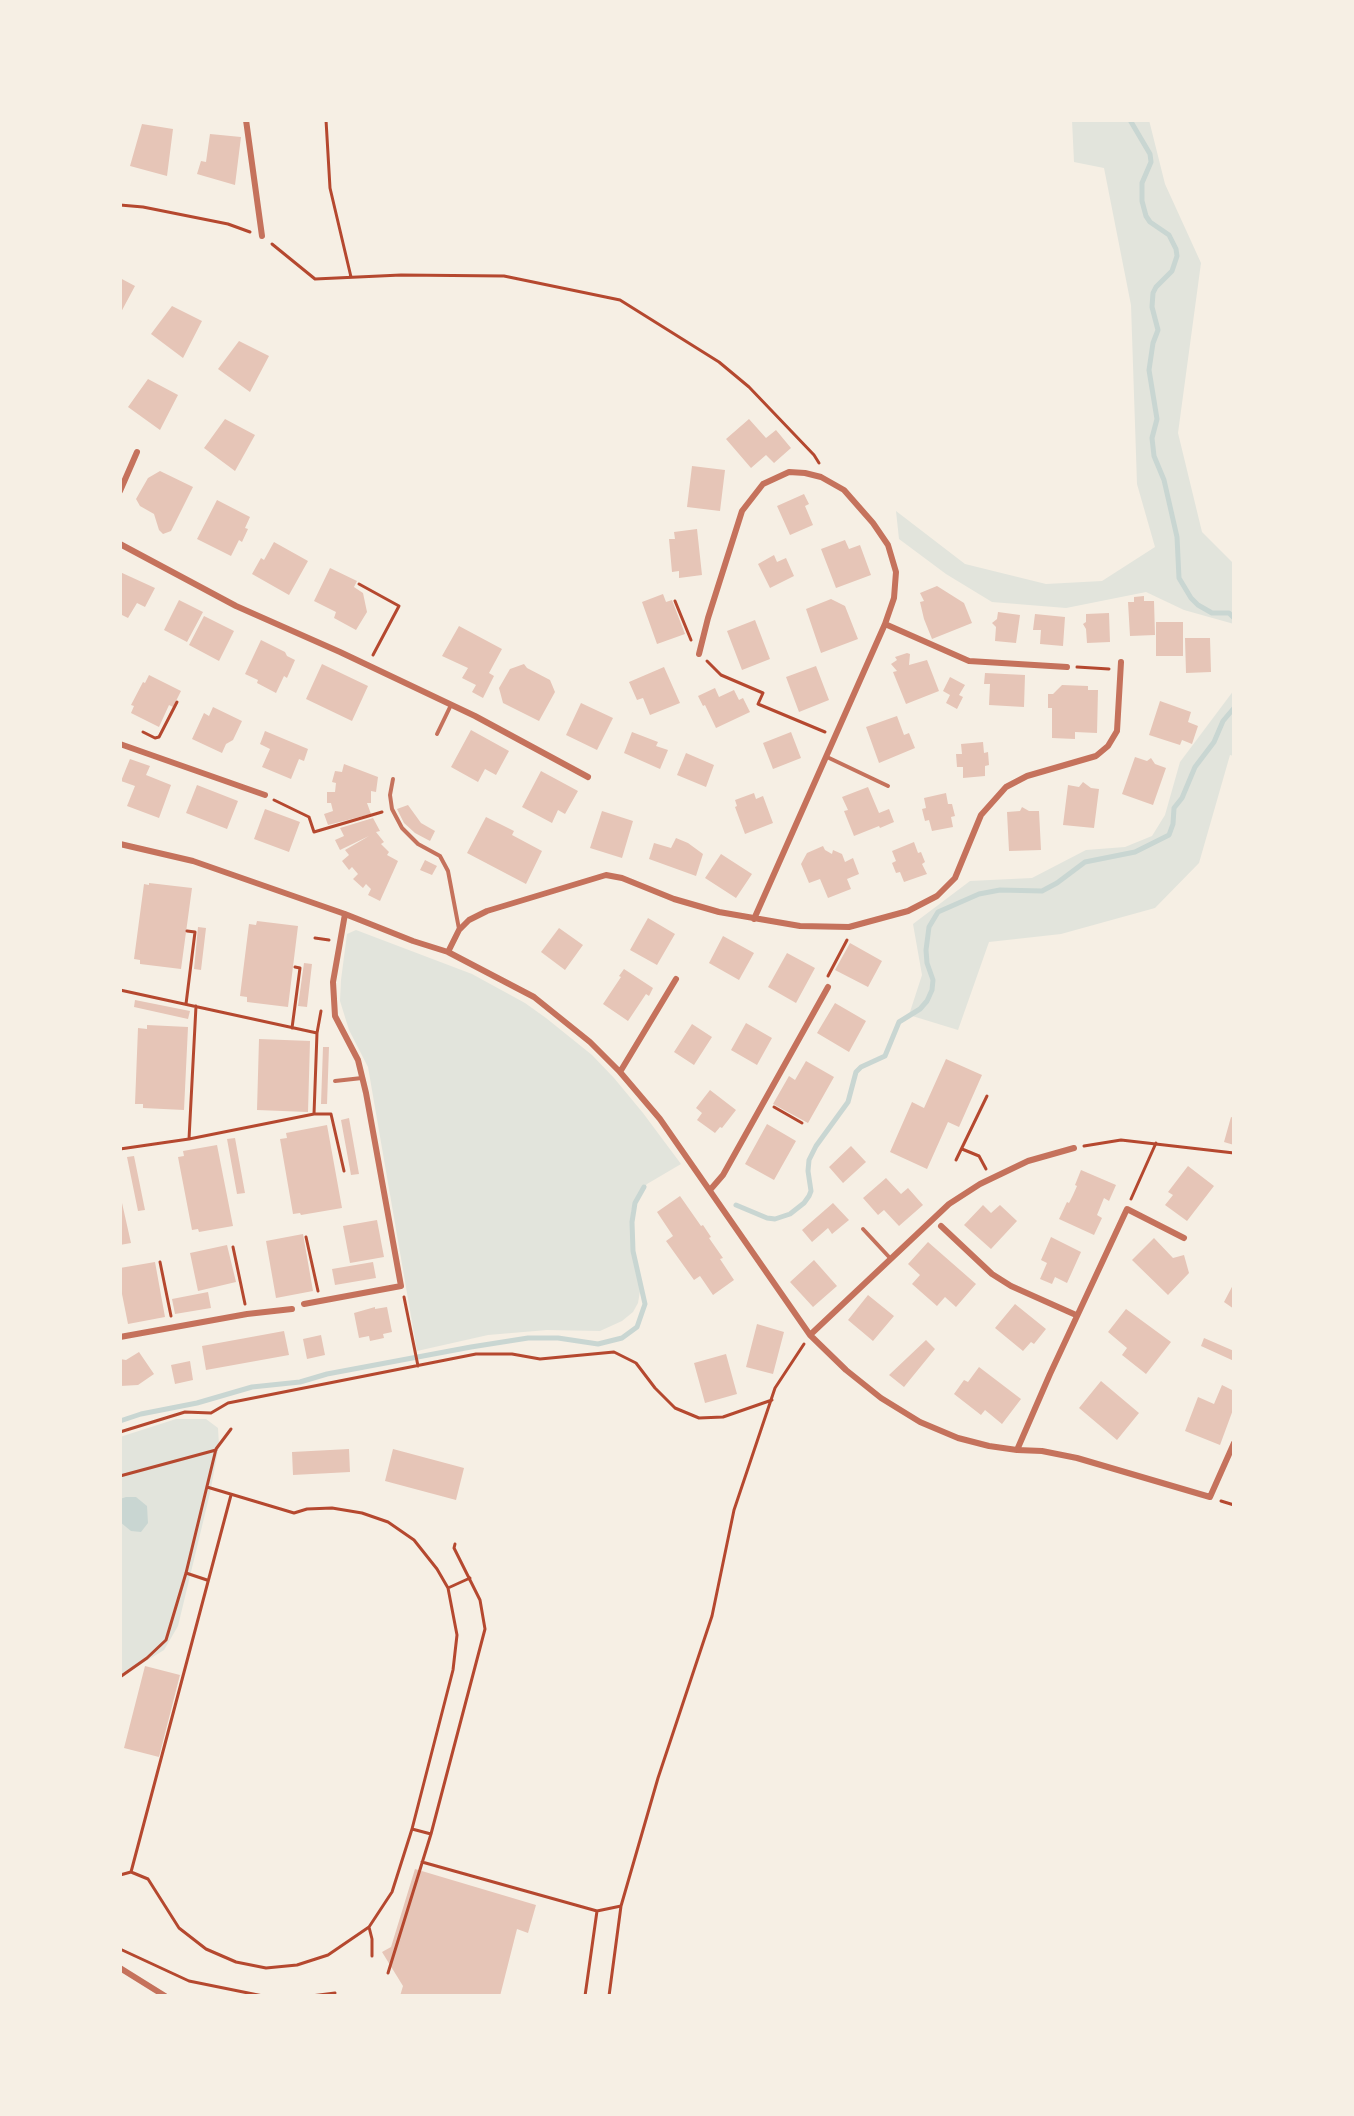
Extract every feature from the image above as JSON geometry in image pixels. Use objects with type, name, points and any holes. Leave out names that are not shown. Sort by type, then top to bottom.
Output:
[{"type":"street","points":[[246,120],[262,236]]},
{"type":"street","points":[[120,491],[137,452]]},
{"type":"street","points":[[699,654],[742,511],[763,484],[789,472],[805,472],[821,477],[844,490],[873,523],[888,545],[893,558],[896,584],[894,598],[836,737],[754,919]]},
{"type":"street","points":[[120,544],[236,606],[451,705],[588,777]]},
{"type":"street","points":[[885,624],[969,661],[1067,667]]},
{"type":"street","points":[[448,952],[459,930],[469,920],[487,911],[606,875],[622,878],[674,899],[719,912],[817,927],[855,925],[908,911],[937,896],[955,878],[981,815],[1006,787],[1027,776],[1096,756],[1108,746],[1117,731],[1120,666]]},
{"type":"street","points":[[120,744],[265,795]]},
{"type":"street","points":[[120,844],[194,861],[448,952],[534,997],[590,1042],[620,1072],[660,1119],[810,1335],[846,1370],[881,1398],[920,1422],[958,1438],[1017,1450],[1042,1451],[1077,1458],[1210,1497],[1234,1443]]},
{"type":"street","points":[[304,1304],[401,1286],[358,1060],[335,1016],[333,1004],[336,962],[345,914]]},
{"type":"street","points":[[620,1072],[676,979]]},
{"type":"street","points":[[710,1190],[723,1175],[828,987]]},
{"type":"street","points":[[810,1335],[949,1204],[992,1178],[1028,1161],[1074,1148]]},
{"type":"street","points":[[1017,1450],[1076,1315],[1127,1209],[1184,1238]]},
{"type":"street","points":[[941,1226],[1001,1280],[1076,1315]]},
{"type":"street","points":[[120,1337],[247,1314],[292,1309]]},
{"type":"street","points":[[120,1968],[165,1996]]},
{"type":"lane","points":[[437,734],[451,705]]},
{"type":"lane","points":[[827,757],[888,786]]},
{"type":"lane","points":[[393,779],[390,795],[392,809],[402,828],[418,844],[440,856],[448,871],[459,930]]},
{"type":"lane","points":[[335,1081],[362,1078]]},
{"type":"lane","points":[[863,1229],[890,1258]]},
{"type":"path","points":[[326,120],[330,188],[351,277]]},
{"type":"path","points":[[120,205],[143,207],[228,224],[262,236],[315,279],[401,275],[504,276],[620,300],[719,362],[749,387],[814,455],[821,466],[821,477]]},
{"type":"path","points":[[359,584],[399,606],[368,665]]},
{"type":"path","points":[[675,601],[693,646],[721,675],[763,693],[758,704],[836,737]]},
{"type":"path","points":[[1067,667],[1120,666]]},
{"type":"path","points":[[143,732],[155,738],[159,737],[177,702]]},
{"type":"path","points":[[265,795],[309,817],[315,832],[392,809]]},
{"type":"path","points":[[828,987],[824,984],[855,925]]},
{"type":"path","points":[[186,1004],[195,932],[188,931]]},
{"type":"path","points":[[315,938],[331,940]]},
{"type":"path","points":[[292,1028],[300,968],[295,967]]},
{"type":"path","points":[[120,990],[317,1033],[314,1114]]},
{"type":"path","points":[[189,1138],[196,1006]]},
{"type":"path","points":[[956,1160],[987,1096]]},
{"type":"path","points":[[764,1101],[802,1123]]},
{"type":"path","points":[[120,1149],[314,1114],[331,1114],[344,1170]]},
{"type":"path","points":[[1074,1148],[1121,1140],[1234,1153]]},
{"type":"path","points":[[1127,1209],[1156,1143]]},
{"type":"path","points":[[962,1149],[979,1156],[992,1178]]},
{"type":"path","points":[[306,1237],[320,1301]]},
{"type":"path","points":[[233,1247],[247,1314]]},
{"type":"path","points":[[160,1262],[173,1328]]},
{"type":"path","points":[[401,1286],[418,1365]]},
{"type":"path","points":[[609,1996],[621,1906],[658,1778],[712,1616],[734,1510],[775,1388],[810,1335]]},
{"type":"path","points":[[120,1432],[185,1412],[211,1413],[228,1403],[476,1354],[512,1354],[540,1359],[614,1352],[636,1363],[675,1408],[699,1418],[723,1417],[772,1400]]},
{"type":"path","points":[[120,1677],[147,1658],[166,1640],[186,1573],[216,1450],[231,1429]]},
{"type":"path","points":[[120,1476],[216,1450]]},
{"type":"path","points":[[120,1875],[131,1872],[148,1879],[179,1928],[206,1949],[236,1962],[266,1968],[297,1965],[328,1955],[369,1927],[392,1892],[412,1829],[453,1670],[457,1635],[447,1588],[437,1569],[414,1540],[388,1522],[362,1513],[332,1508],[294,1512],[207,1487]]},
{"type":"path","points":[[131,1872],[231,1495]]},
{"type":"path","points":[[388,1973],[431,1834],[485,1629],[480,1600],[454,1548],[455,1544]]},
{"type":"path","points":[[186,1573],[208,1580]]},
{"type":"path","points":[[447,1588],[470,1578]]},
{"type":"path","points":[[412,1829],[431,1834]]},
{"type":"path","points":[[422,1862],[597,1911],[621,1906]]},
{"type":"path","points":[[585,1996],[597,1911]]},
{"type":"path","points":[[369,1927],[372,1956]]},
{"type":"path","points":[[120,1949],[189,1981],[263,1996]]},
{"type":"path","points":[[311,1996],[335,1993]]},
{"type":"shaded area","points":[[1072,120],[1149,120],[1165,184],[1201,263],[1178,433],[1202,532],[1234,564],[1234,624],[1184,610],[1146,592],[1066,608],[992,602],[946,574],[899,539],[896,511],[965,564],[1046,584],[1102,581],[1155,547],[1137,484],[1131,305],[1104,168],[1074,162]]},
{"type":"shaded area","points":[[1234,690],[1234,756],[1230,755],[1199,863],[1155,908],[1061,934],[989,942],[958,1030],[909,1015],[922,975],[913,924],[970,881],[1032,878],[1086,850],[1125,847],[1152,836],[1165,815],[1180,762]]},
{"type":"shaded area","points":[[356,930],[472,974],[525,1003],[546,1018],[592,1055],[614,1078],[681,1164],[647,1184],[635,1200],[631,1212],[632,1248],[640,1291],[638,1303],[633,1312],[622,1321],[600,1331],[547,1330],[488,1335],[417,1351],[368,1067],[349,1030],[340,1001],[347,934]]},
{"type":"shaded area","points":[[176,1419],[206,1419],[218,1428],[219,1445],[210,1493],[178,1626],[164,1650],[120,1677],[120,1437]]},
{"type":"shaded area","points":[[136,1497],[147,1506],[148,1523],[141,1532],[131,1531],[120,1522],[120,1499]]},
{"type":"building","points":[[142,124],[173,129],[167,176],[130,166]]},
{"type":"building","points":[[210,134],[241,137],[235,185],[197,174],[201,161],[206,162]]},
{"type":"building","points":[[120,278],[135,286],[120,314]]},
{"type":"building","points":[[172,306],[202,321],[183,358],[151,334]]},
{"type":"building","points":[[239,341],[269,356],[250,392],[218,369]]},
{"type":"building","points":[[148,379],[178,395],[160,430],[128,407]]},
{"type":"building","points":[[225,419],[255,435],[235,471],[204,448]]},
{"type":"building","points":[[749,419],[766,438],[776,430],[791,448],[774,463],[766,455],[751,468],[726,439]]},
{"type":"building","points":[[692,466],[725,470],[720,511],[687,507]]},
{"type":"building","points":[[160,471],[193,487],[171,531],[163,534],[159,530],[154,514],[140,506],[136,499],[148,478]]},
{"type":"building","points":[[804,494],[809,504],[805,506],[813,525],[790,535],[777,506]]},
{"type":"building","points":[[217,500],[250,517],[242,542],[239,540],[231,556],[197,539]]},
{"type":"building","points":[[697,529],[702,575],[679,578],[679,571],[672,572],[669,539],[675,539],[674,532]]},
{"type":"building","points":[[845,540],[849,549],[860,545],[871,575],[836,588],[821,549]]},
{"type":"building","points":[[274,542],[308,561],[289,595],[252,574],[261,558],[264,560]]},
{"type":"building","points":[[774,555],[777,562],[786,558],[794,576],[770,588],[758,564]]},
{"type":"building","points":[[330,568],[357,581],[354,587],[363,593],[367,612],[356,630],[334,618],[336,612],[314,601]]},
{"type":"building","points":[[120,572],[155,588],[145,607],[137,603],[128,618],[120,614]]},
{"type":"building","points":[[937,586],[964,603],[972,623],[932,639],[924,619],[920,602],[924,601],[920,593]]},
{"type":"building","points":[[663,594],[666,602],[672,600],[685,634],[657,644],[642,602]]},
{"type":"building","points":[[1144,596],[1144,601],[1154,601],[1155,635],[1130,636],[1128,602],[1134,602],[1134,597]]},
{"type":"building","points":[[831,599],[845,606],[858,639],[821,653],[806,609]]},
{"type":"building","points":[[179,600],[203,612],[187,642],[164,630]]},
{"type":"building","points":[[998,612],[1020,615],[1016,643],[995,641],[996,627],[992,623],[997,619]]},
{"type":"building","points":[[1109,613],[1110,642],[1087,643],[1086,629],[1083,624],[1086,622],[1086,614]]},
{"type":"building","points":[[1035,614],[1065,617],[1063,646],[1040,644],[1041,630],[1033,630]]},
{"type":"building","points":[[204,616],[234,631],[219,661],[189,645]]},
{"type":"building","points":[[755,620],[770,659],[742,670],[727,631]]},
{"type":"building","points":[[1156,622],[1183,622],[1183,656],[1156,656]]},
{"type":"building","points":[[459,626],[502,649],[489,673],[494,676],[483,698],[472,692],[476,685],[462,678],[468,668],[442,656]]},
{"type":"building","points":[[1185,638],[1210,638],[1211,672],[1186,673]]},
{"type":"building","points":[[261,640],[285,652],[287,656],[295,660],[287,678],[284,676],[276,693],[245,674]]},
{"type":"building","points":[[910,654],[909,665],[927,660],[939,691],[906,704],[893,672],[897,671],[891,664],[897,660],[895,657]]},
{"type":"building","points":[[322,664],[368,686],[352,721],[306,699]]},
{"type":"building","points":[[524,664],[527,668],[550,680],[555,692],[539,721],[503,703],[499,688],[510,669]]},
{"type":"building","points":[[816,666],[829,700],[799,712],[786,677]]},
{"type":"building","points":[[664,667],[680,703],[650,715],[643,698],[637,700],[629,682]]},
{"type":"building","points":[[985,673],[1025,675],[1024,707],[989,705],[990,684],[984,684]]},
{"type":"building","points":[[149,675],[181,691],[173,707],[169,705],[159,727],[131,713],[134,706],[131,705]]},
{"type":"building","points":[[950,677],[965,685],[959,695],[963,697],[957,709],[946,703],[950,695],[943,691]]},
{"type":"building","points":[[1062,685],[1088,686],[1088,690],[1098,690],[1097,733],[1075,732],[1075,739],[1052,738],[1052,708],[1048,708],[1048,694],[1053,694]]},
{"type":"building","points":[[715,688],[719,697],[734,690],[739,700],[743,698],[750,712],[716,728],[698,696]]},
{"type":"building","points":[[1160,701],[1191,712],[1188,722],[1198,726],[1192,744],[1182,740],[1180,745],[1149,735]]},
{"type":"building","points":[[581,703],[613,718],[597,750],[566,735]]},
{"type":"building","points":[[213,707],[242,721],[233,740],[226,744],[222,753],[192,739],[204,713],[209,716]]},
{"type":"building","points":[[897,716],[904,735],[909,733],[915,748],[879,763],[866,727]]},
{"type":"building","points":[[471,730],[509,751],[496,775],[485,769],[478,782],[451,767]]},
{"type":"building","points":[[265,731],[308,749],[304,761],[299,759],[291,779],[262,767],[270,749],[260,744]]},
{"type":"building","points":[[632,732],[658,742],[656,746],[668,750],[660,769],[624,753]]},
{"type":"building","points":[[791,732],[801,758],[773,769],[763,743]]},
{"type":"building","points":[[983,742],[984,753],[988,752],[989,765],[985,766],[985,776],[963,778],[963,767],[957,767],[956,754],[962,754],[961,744]]},
{"type":"building","points":[[686,753],[714,765],[706,787],[677,775]]},
{"type":"building","points":[[1135,757],[1147,761],[1151,758],[1155,764],[1166,768],[1153,805],[1122,794]]},
{"type":"building","points":[[130,759],[150,766],[146,775],[171,785],[159,818],[127,806],[135,786],[121,781]]},
{"type":"building","points":[[344,764],[378,777],[376,792],[371,791],[371,803],[367,803],[371,814],[328,825],[324,814],[333,811],[331,803],[327,803],[327,792],[335,792],[336,783],[332,782],[335,771],[342,772]]},
{"type":"building","points":[[541,771],[578,791],[565,814],[558,810],[552,823],[522,807]]},
{"type":"building","points":[[1083,782],[1091,788],[1099,789],[1094,828],[1063,825],[1068,785],[1079,787]]},
{"type":"building","points":[[197,785],[238,801],[227,829],[186,813]]},
{"type":"building","points":[[868,787],[879,813],[889,809],[894,822],[854,836],[844,811],[848,810],[842,797]]},
{"type":"building","points":[[754,793],[756,799],[763,796],[773,823],[745,834],[735,807],[737,806],[735,800]]},
{"type":"building","points":[[946,793],[948,804],[952,804],[955,816],[951,817],[953,827],[932,831],[929,820],[925,821],[922,809],[926,808],[924,798]]},
{"type":"building","points":[[408,805],[421,823],[435,831],[430,841],[415,833],[404,823],[397,809]]},
{"type":"building","points":[[1022,807],[1029,811],[1039,811],[1041,850],[1009,851],[1007,812],[1020,811]]},
{"type":"building","points":[[265,809],[300,822],[289,852],[254,839]]},
{"type":"building","points":[[602,811],[633,821],[622,858],[590,848]]},
{"type":"building","points":[[486,817],[514,831],[512,835],[542,851],[526,884],[467,853]]},
{"type":"building","points":[[373,818],[380,831],[376,832],[384,842],[381,844],[389,852],[387,855],[398,861],[380,901],[368,895],[371,889],[366,884],[363,888],[353,879],[358,874],[352,867],[349,870],[342,861],[349,855],[345,850],[369,836],[340,850],[335,840],[344,836],[340,828]]},
{"type":"building","points":[[676,838],[688,843],[703,854],[696,876],[649,859],[654,843],[671,848]]},
{"type":"building","points":[[914,842],[918,853],[921,852],[925,862],[922,864],[927,874],[904,882],[900,872],[896,873],[892,863],[896,861],[892,851]]},
{"type":"building","points":[[823,846],[832,854],[833,850],[842,854],[845,862],[853,858],[859,874],[847,879],[851,889],[828,898],[820,879],[809,883],[801,864],[807,853]]},
{"type":"building","points":[[721,854],[752,874],[736,898],[705,878]]},
{"type":"building","points":[[425,860],[437,866],[432,875],[420,870]]},
{"type":"building","points":[[149,883],[192,888],[181,969],[140,964],[140,960],[134,959],[144,884],[149,885]]},
{"type":"building","points":[[648,918],[675,934],[657,965],[630,950]]},
{"type":"building","points":[[257,921],[298,926],[288,1007],[247,1002],[247,997],[240,996],[249,924],[256,925]]},
{"type":"building","points":[[198,927],[206,928],[201,970],[194,969]]},
{"type":"building","points":[[559,928],[583,945],[565,970],[541,952]]},
{"type":"building","points":[[723,936],[754,953],[739,980],[709,963]]},
{"type":"building","points":[[850,943],[882,961],[868,987],[835,970]]},
{"type":"building","points":[[787,953],[815,968],[796,1003],[768,987]]},
{"type":"building","points":[[304,963],[312,964],[307,1007],[298,1006]]},
{"type":"building","points":[[624,969],[653,988],[649,996],[646,994],[628,1021],[603,1004]]},
{"type":"building","points":[[135,1000],[190,1011],[188,1019],[134,1007]]},
{"type":"building","points":[[835,1003],[866,1021],[849,1052],[817,1033]]},
{"type":"building","points":[[746,1023],[772,1038],[757,1065],[731,1050]]},
{"type":"building","points":[[692,1024],[712,1037],[694,1065],[674,1052]]},
{"type":"building","points":[[147,1025],[188,1027],[184,1110],[143,1108],[143,1104],[135,1104],[138,1028],[147,1029]]},
{"type":"building","points":[[259,1039],[310,1041],[308,1112],[257,1110]]},
{"type":"building","points":[[323,1047],[329,1047],[327,1104],[321,1104]]},
{"type":"building","points":[[946,1059],[982,1075],[959,1127],[948,1122],[927,1169],[890,1152],[912,1102],[924,1108]]},
{"type":"building","points":[[806,1061],[834,1077],[808,1123],[773,1104],[789,1076],[795,1080]]},
{"type":"building","points":[[710,1090],[736,1110],[715,1133],[697,1120],[702,1113],[696,1108]]},
{"type":"building","points":[[1231,1117],[1234,1118],[1234,1145],[1224,1142]]},
{"type":"building","points":[[349,1118],[359,1174],[351,1175],[341,1120]]},
{"type":"building","points":[[767,1124],[796,1141],[774,1180],[745,1164]]},
{"type":"building","points":[[327,1125],[342,1208],[301,1215],[300,1213],[293,1214],[280,1139],[287,1138],[286,1133]]},
{"type":"building","points":[[235,1138],[245,1193],[237,1194],[227,1139]]},
{"type":"building","points":[[217,1145],[233,1226],[199,1232],[198,1229],[192,1230],[178,1157],[184,1156],[183,1151]]},
{"type":"building","points":[[851,1146],[866,1162],[843,1183],[829,1167]]},
{"type":"building","points":[[134,1156],[145,1210],[138,1211],[127,1157]]},
{"type":"building","points":[[1188,1166],[1214,1186],[1187,1221],[1165,1205],[1173,1195],[1168,1192]]},
{"type":"building","points":[[1081,1170],[1116,1185],[1109,1201],[1104,1198],[1097,1215],[1102,1218],[1094,1235],[1059,1219],[1073,1195]]},
{"type":"building","points":[[886,1178],[901,1194],[908,1188],[923,1205],[899,1226],[884,1210],[878,1215],[863,1198]]},
{"type":"building","points":[[120,1194],[131,1243],[120,1245]]},
{"type":"building","points":[[680,1196],[711,1237],[709,1238],[723,1258],[720,1259],[734,1280],[713,1295],[700,1276],[694,1280],[666,1241],[673,1236],[657,1212]]},
{"type":"building","points":[[833,1203],[849,1220],[832,1234],[828,1228],[812,1242],[802,1230]]},
{"type":"building","points":[[983,1205],[991,1213],[1000,1205],[1017,1221],[991,1249],[964,1225]]},
{"type":"building","points":[[377,1220],[384,1257],[350,1263],[343,1226]]},
{"type":"building","points":[[303,1234],[313,1291],[276,1298],[266,1241]]},
{"type":"building","points":[[1051,1237],[1081,1252],[1067,1283],[1055,1277],[1052,1284],[1040,1279],[1047,1263],[1041,1260]]},
{"type":"building","points":[[1154,1238],[1173,1258],[1184,1255],[1189,1273],[1168,1295],[1132,1260]]},
{"type":"building","points":[[928,1242],[976,1284],[956,1307],[945,1297],[937,1306],[912,1284],[920,1275],[908,1264]]},
{"type":"building","points":[[227,1245],[236,1282],[198,1291],[190,1253]]},
{"type":"building","points":[[814,1260],[837,1286],[813,1307],[790,1282]]},
{"type":"building","points":[[155,1262],[165,1317],[128,1324],[120,1284],[120,1268]]},
{"type":"building","points":[[373,1262],[376,1278],[335,1285],[332,1269]]},
{"type":"building","points":[[1234,1283],[1234,1309],[1224,1302]]},
{"type":"building","points":[[208,1292],[211,1308],[175,1314],[172,1299]]},
{"type":"building","points":[[868,1295],[894,1316],[873,1341],[848,1320]]},
{"type":"building","points":[[1015,1304],[1046,1329],[1034,1344],[1031,1342],[1023,1351],[995,1328]]},
{"type":"building","points":[[375,1307],[375,1309],[387,1307],[392,1332],[383,1334],[384,1338],[370,1341],[369,1336],[359,1338],[354,1313]]},
{"type":"building","points":[[1126,1309],[1171,1342],[1146,1374],[1122,1355],[1127,1348],[1108,1332]]},
{"type":"building","points":[[757,1324],[784,1332],[773,1374],[746,1367]]},
{"type":"building","points":[[284,1331],[289,1355],[206,1370],[202,1346]]},
{"type":"building","points":[[321,1335],[325,1355],[307,1359],[303,1339]]},
{"type":"building","points":[[1204,1338],[1234,1351],[1234,1361],[1201,1346]]},
{"type":"building","points":[[926,1340],[935,1349],[904,1387],[889,1375]]},
{"type":"building","points":[[139,1352],[154,1374],[138,1385],[120,1386],[120,1359],[126,1360]]},
{"type":"building","points":[[726,1354],[737,1394],[705,1403],[694,1363]]},
{"type":"building","points":[[190,1361],[193,1380],[175,1384],[171,1365]]},
{"type":"building","points":[[979,1367],[1021,1399],[1002,1424],[985,1410],[981,1415],[954,1394],[964,1380],[968,1382]]},
{"type":"building","points":[[1101,1381],[1139,1413],[1117,1440],[1079,1408]]},
{"type":"building","points":[[1222,1385],[1234,1391],[1234,1407],[1220,1445],[1185,1431],[1198,1397],[1214,1404]]},
{"type":"building","points":[[349,1449],[350,1472],[293,1475],[292,1452]]},
{"type":"building","points":[[393,1449],[464,1468],[456,1500],[385,1481]]},
{"type":"building","points":[[145,1666],[180,1675],[159,1757],[124,1748]]},
{"type":"building","points":[[415,1869],[536,1905],[528,1933],[517,1929],[500,1996],[400,1996],[403,1986],[382,1952],[391,1947]]},
{"type":"waterway","points":[[1130,120],[1150,154],[1151,162],[1142,183],[1142,201],[1146,216],[1150,222],[1169,235],[1177,256],[1172,271],[1153,293],[1152,307],[1158,330],[1153,343],[1149,370],[1157,419],[1152,438],[1154,456],[1164,480],[1177,537],[1179,578],[1198,605],[1212,613],[1229,613],[1234,618]]},
{"type":"waterway","points":[[736,1205],[775,1219],[790,1214],[809,1196],[811,1191],[809,1160],[816,1146],[848,1102],[856,1072],[861,1067],[885,1056],[899,1022],[920,1009],[932,990],[933,980],[927,963],[926,950],[929,927],[938,912],[979,894],[1000,890],[1042,891],[1085,862],[1135,852],[1169,835],[1173,824],[1174,808],[1182,798],[1195,767],[1214,742],[1223,721],[1234,708]]},
{"type":"waterway","points":[[120,1421],[252,1387],[300,1382],[327,1374],[471,1347],[528,1338],[558,1338],[598,1344],[622,1338],[637,1327],[645,1304],[633,1251],[632,1222],[635,1203],[644,1187]]}]
